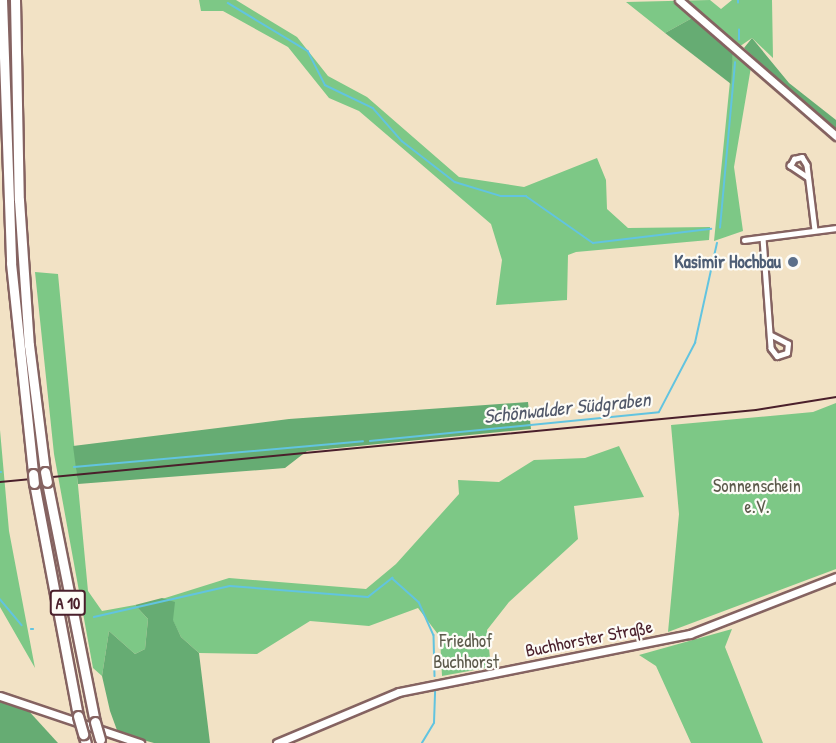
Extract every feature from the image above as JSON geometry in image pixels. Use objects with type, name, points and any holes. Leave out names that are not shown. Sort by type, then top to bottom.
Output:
[{"type":"highway","name":"A 10","points":[[3,0],[11,263],[34,479],[84,739]]},
{"type":"highway","name":"A 10","points":[[15,0],[21,233],[46,477],[100,741]]},
{"type":"main road","points":[[679,0],[836,136]]},
{"type":"main road","name":"Buchhorster Straße","points":[[277,743],[399,692],[690,634],[836,577]]},
{"type":"main road","points":[[0,696],[140,743]]},
{"type":"street","points":[[808,178],[789,166],[794,159],[802,158],[808,178],[815,230]]},
{"type":"street","points":[[744,240],[836,228]]},
{"type":"street","points":[[763,238],[773,353],[782,356],[788,344],[772,336]]},
{"type":"green space","points":[[199,0],[236,0],[297,37],[328,76],[367,97],[459,177],[524,187],[597,158],[606,180],[607,209],[628,228],[710,227],[709,240],[576,252],[568,255],[567,300],[496,305],[502,260],[491,224],[359,111],[329,98],[288,47],[223,11],[201,11]]},
{"type":"green space","points":[[710,0],[721,9],[732,0],[772,0],[773,58],[752,38],[733,51],[694,17],[665,33],[626,2]]},
{"type":"green space","points":[[694,17],[733,51],[731,84],[665,33]]},
{"type":"green space","points":[[752,38],[789,83],[836,120],[836,132],[744,48]]},
{"type":"green space","points":[[733,51],[751,67],[734,167],[743,231],[714,241]]},
{"type":"green space","points":[[35,272],[58,274],[88,591],[102,611],[135,605],[148,619],[145,649],[135,654],[109,631],[102,676],[93,668],[54,454]]},
{"type":"green space","points":[[528,402],[531,429],[307,451],[285,468],[78,484],[73,446],[289,419]]},
{"type":"green space","name":"Sonnenschein e.V.","points":[[836,403],[836,569],[668,632],[679,514],[671,425],[813,412]]},
{"type":"green space","points":[[0,430],[9,531],[35,668],[0,607]]},
{"type":"green space","name":"Friedhof Buchhorst","points":[[619,446],[644,497],[574,506],[578,539],[509,602],[487,630],[491,667],[442,676],[440,637],[418,608],[369,626],[310,621],[257,654],[199,653],[181,637],[162,599],[229,578],[366,589],[396,564],[459,494],[458,480],[499,482],[534,460],[585,458]]},
{"type":"green space","points":[[162,598],[175,602],[173,620],[181,637],[199,653],[210,743],[154,743],[118,733],[110,711],[102,676],[109,631],[135,654],[145,649],[148,619],[135,605]]},
{"type":"green space","points":[[732,629],[725,647],[763,743],[691,743],[656,666],[639,655]]},
{"type":"green space","points":[[0,700],[26,708],[58,743],[0,743]]},
{"type":"waterway","points":[[228,3],[308,51],[325,85],[373,108],[402,141],[455,182],[501,196],[526,196],[593,243],[711,229]]},
{"type":"waterway","name":"Schönwalder Südgraben","points":[[739,30],[739,40]]},
{"type":"waterway","name":"Schönwalder Südgraben","points":[[720,228],[735,63]]},
{"type":"waterway","name":"Schönwalder Südgraben","points":[[370,441],[659,412],[695,343],[717,243]]},
{"type":"waterway","name":"Schönwalder Südgraben","points":[[74,467],[363,441]]},
{"type":"waterway","points":[[94,617],[230,586],[368,597],[392,578],[419,602],[434,635],[435,676]]},
{"type":"waterway","points":[[0,599],[22,625]]},
{"type":"waterway","points":[[422,743],[434,723],[435,692]]},
{"type":"railway","points":[[0,482],[756,410],[836,397]]},
{"type":"place","name":"Kasimir Hochbau","points":[[793,262]]}]
